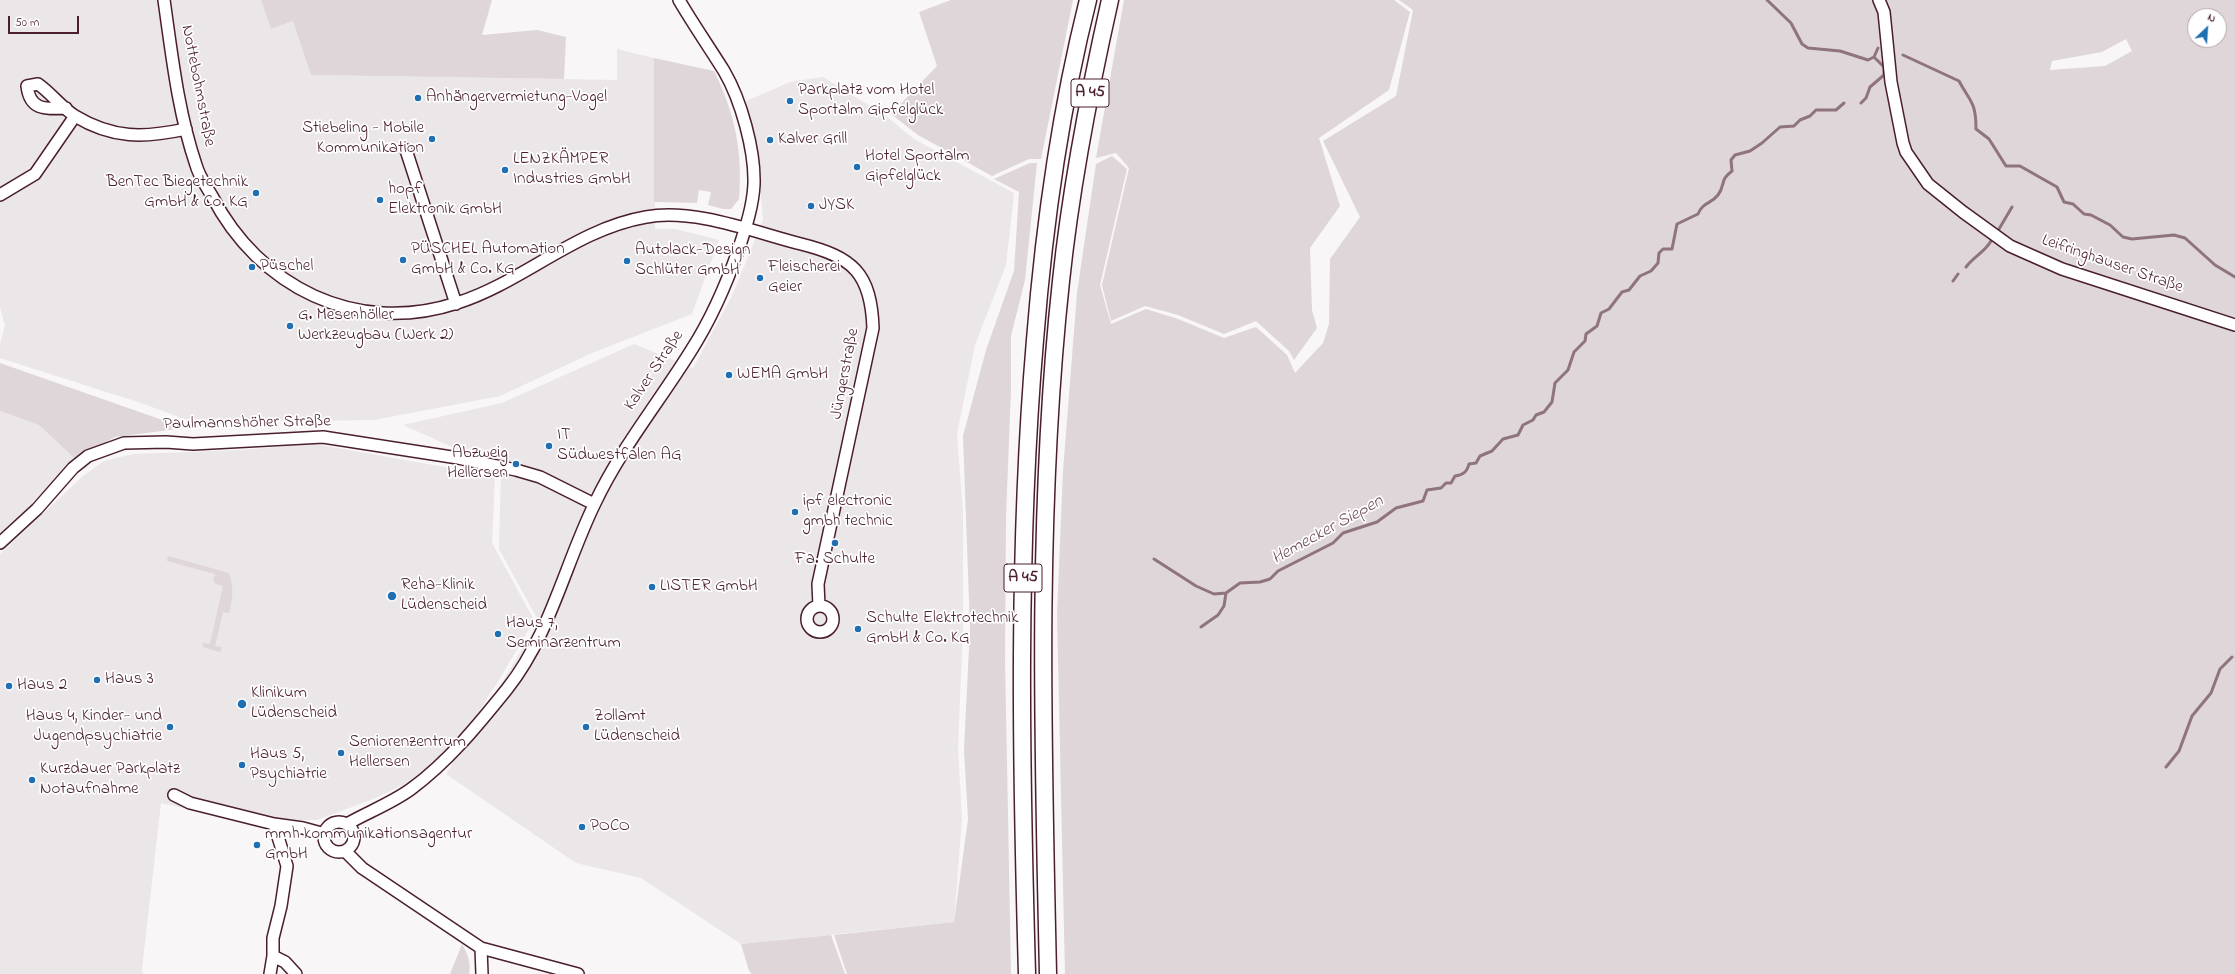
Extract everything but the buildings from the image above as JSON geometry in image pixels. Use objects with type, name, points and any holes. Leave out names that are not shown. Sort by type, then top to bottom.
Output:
[{"type":"highway","name":"A 45","points":[[1027,974],[1022,691],[1024,542],[1030,395],[1041,270],[1052,184],[1062,121],[1088,0]]},
{"type":"highway","name":"A 45","points":[[1048,974],[1044,706],[1045,509],[1058,312],[1073,187],[1090,89],[1110,0]]},
{"type":"street","name":"Nottebohmstraße","points":[[164,0],[177,93],[186,129],[196,167],[219,211],[244,245],[284,280],[323,301],[351,309],[396,313],[417,312],[456,304],[500,284],[589,235],[619,223],[655,216],[698,218],[745,229]]},
{"type":"street","name":"Kalver Straße","points":[[347,824],[409,790],[434,771],[462,743],[508,687],[535,643],[594,504],[635,433],[702,331],[729,276],[745,229],[754,186],[753,169],[741,113],[725,73],[679,0]]},
{"type":"street","name":"Leifringhauser Straße","points":[[1879,0],[1884,12],[1891,82],[1903,143],[1906,152],[1928,184],[1962,212],[2010,246],[2062,269],[2235,325]]},
{"type":"street","points":[[66,108],[75,116],[102,130],[133,136],[186,129]]},
{"type":"street","points":[[0,195],[35,174],[75,116]]},
{"type":"street","points":[[406,150],[456,304]]},
{"type":"street","name":"Jüngerstraße","points":[[745,229],[824,249],[846,260],[862,278],[872,305],[873,328],[818,584],[819,606]]},
{"type":"street","name":"Paulmannshöher Straße","points":[[0,543],[37,509],[73,468],[88,456],[124,443],[166,442],[194,444],[323,437],[458,458],[516,470],[540,477],[594,504]]},
{"type":"street","points":[[174,795],[190,803],[274,824],[303,828],[325,834]]},
{"type":"street","points":[[340,822],[347,824],[352,830],[354,837],[352,845],[345,850],[338,851],[330,849],[326,842],[325,834],[328,828],[333,823],[340,822]]},
{"type":"street","points":[[270,974],[273,956],[273,938],[281,906],[287,866],[274,824]]},
{"type":"street","points":[[345,850],[362,868],[481,948],[578,974]]},
{"type":"street","points":[[481,948],[482,974]]},
{"type":"street","points":[[273,956],[285,962],[296,974]]},
{"type":"shaded area","points":[[0,0],[261,0],[271,29],[293,21],[311,75],[617,80],[617,49],[654,58],[655,229],[675,229],[719,240],[692,314],[592,353],[500,396],[374,420],[227,422],[201,425],[141,403],[0,358],[0,344],[5,325],[0,308]]},
{"type":"shaded area","points":[[261,0],[492,0],[482,35],[537,30],[566,37],[564,79],[311,75],[293,21],[271,29]]},
{"type":"shaded area","points":[[951,0],[1073,0],[1041,159],[1029,159],[992,176],[918,135],[891,114],[937,66],[919,12]]},
{"type":"shaded area","points":[[1124,0],[1394,0],[1410,12],[1389,90],[1319,138],[1340,206],[1310,248],[1312,310],[1317,328],[1294,360],[1289,351],[1256,321],[1224,334],[1178,315],[1145,306],[1111,321],[1102,285],[1129,168],[1116,153],[1096,158]]},
{"type":"shaded area","points":[[1399,0],[2235,0],[2235,974],[1065,974],[1057,614],[1063,471],[1077,293],[1096,164],[1112,156],[1127,169],[1100,285],[1111,324],[1146,309],[1178,319],[1224,338],[1256,327],[1287,355],[1295,373],[1323,343],[1329,324],[1330,259],[1360,217],[1323,141],[1396,96],[1413,10]],"holes":[[[2126,39],[2132,51],[2105,66],[2050,70],[2052,61],[2102,52]]]},
{"type":"shaded area","points":[[654,58],[714,71],[732,118],[738,149],[740,166],[739,199],[731,209],[723,209],[708,205],[711,192],[699,190],[697,203],[654,202]]},
{"type":"shaded area","points":[[823,77],[886,116],[914,139],[1014,193],[1006,265],[975,345],[957,434],[963,513],[963,627],[958,749],[962,818],[954,922],[741,944],[641,878],[576,863],[446,774],[539,622],[499,549],[501,469],[403,425],[502,403],[634,344],[693,368],[732,296],[763,220],[758,161],[744,102],[790,82]]},
{"type":"shaded area","points":[[1030,163],[1037,163],[1025,280],[1011,336],[1011,390],[1006,516],[1005,659],[1011,974],[847,974],[834,935],[954,922],[968,819],[964,750],[970,628],[963,436],[986,350],[1014,271],[1019,192],[994,179]]},
{"type":"shaded area","points":[[0,363],[185,428],[115,437],[75,459],[39,425],[0,411]]},
{"type":"shaded area","points":[[0,411],[39,425],[75,459],[0,536]]},
{"type":"shaded area","name":"Klinikum Lüdenscheid","points":[[315,444],[495,476],[492,543],[534,620],[499,680],[468,728],[428,767],[403,785],[373,799],[317,820],[284,820],[229,807],[201,812],[161,803],[142,969],[143,974],[0,974],[0,554],[83,476],[104,461],[133,454],[241,450]]},
{"type":"shaded area","points":[[168,556],[229,573],[232,583],[232,598],[229,613],[223,612],[215,646],[222,647],[220,652],[203,647],[202,643],[210,644],[223,586],[216,584],[213,580],[215,574],[167,561]]},
{"type":"shaded area","points":[[831,935],[845,974],[752,974],[749,971],[741,944]]},
{"type":"shaded area","points":[[462,944],[470,966],[469,974],[450,974]]},
{"type":"waterway","points":[[1767,0],[1791,23],[1802,44],[1808,48],[1840,51],[1868,60],[1874,57],[1878,48]]},
{"type":"waterway","points":[[1903,55],[1959,81],[1974,107],[1976,129],[1989,139],[2006,166],[2020,166],[2057,187],[2064,202],[2073,204],[2084,214],[2091,215],[2110,225],[2123,237],[2132,239],[2174,235],[2185,238],[2215,265],[2235,277]]},
{"type":"waterway","name":"Hemecker Siepen","points":[[1861,103],[1866,98],[1870,87],[1884,75],[1884,67],[1874,57]]},
{"type":"waterway","name":"Hemecker Siepen","points":[[1154,559],[1196,586],[1214,594],[1226,593],[1240,583],[1260,582],[1270,579],[1278,571],[1333,543],[1343,533],[1377,522],[1396,508],[1423,501],[1427,490],[1441,488],[1446,483],[1451,483],[1455,476],[1466,471],[1469,464],[1476,463],[1480,456],[1492,451],[1503,439],[1518,435],[1523,425],[1533,420],[1536,415],[1544,412],[1552,402],[1555,383],[1568,370],[1574,352],[1585,341],[1586,334],[1597,326],[1601,313],[1609,309],[1622,292],[1629,290],[1640,276],[1651,271],[1658,263],[1659,253],[1663,249],[1672,249],[1677,224],[1698,214],[1702,207],[1718,195],[1725,177],[1732,171],[1731,160],[1735,155],[1750,151],[1762,143],[1780,127],[1794,126],[1800,120],[1810,116],[1816,110],[1836,110],[1844,103]]},
{"type":"waterway","points":[[1999,229],[2012,207]]},
{"type":"waterway","points":[[1966,267],[1985,249],[1991,241]]},
{"type":"waterway","points":[[1953,281],[1958,274]]},
{"type":"waterway","points":[[1201,627],[1218,615],[1224,606],[1226,593]]},
{"type":"waterway","points":[[2166,767],[2179,751],[2192,716],[2211,693],[2220,669],[2232,657]]},
{"type":"place","name":"Anhängervermietung-Vogel","points":[[418,98]]},
{"type":"place","name":"Parkplatz vom Hotel Sportalm Gipfelglück","points":[[790,101]]},
{"type":"place","name":"Stiebeling - Mobile Kommunikation","points":[[432,139]]},
{"type":"place","name":"Kalver Grill","points":[[770,140]]},
{"type":"place","name":"Hotel Sportalm Gipfelglück","points":[[857,167]]},
{"type":"place","name":"LENZKÄMPER Industries GmbH","points":[[505,170]]},
{"type":"place","name":"BenTec Biegetechnik GmbH & Co. KG","points":[[256,193]]},
{"type":"place","name":"hopf Elektronik GmbH","points":[[380,200]]},
{"type":"place","name":"JYSK","points":[[811,206]]},
{"type":"place","name":"PÜSCHEL Automation GmbH & Co. KG","points":[[403,260]]},
{"type":"place","name":"Autolack-Design Schlüter GmbH","points":[[627,261]]},
{"type":"place","name":"Püschel","points":[[252,267]]},
{"type":"place","name":"Fleischerei Geier","points":[[760,278]]},
{"type":"place","name":"G. Mesenhöller Werkzeugbau (Werk 2)","points":[[290,326]]},
{"type":"place","name":"WEMA GmbH","points":[[729,375]]},
{"type":"place","name":"IT Südwestfalen AG","points":[[549,446]]},
{"type":"place","name":"Abzweig Hellersen","points":[[516,464]]},
{"type":"place","name":"ipf electronic gmbh technic","points":[[795,512]]},
{"type":"place","name":"Fa. Schulte","points":[[835,543]]},
{"type":"place","name":"LISTER GmbH","points":[[652,587]]},
{"type":"place","name":"Reha-Klinik Lüdenscheid","points":[[392,596]]},
{"type":"place","name":"Schulte Elektrotechnik GmbH & Co. KG","points":[[858,629]]},
{"type":"place","name":"Haus 7, Seminarzentrum","points":[[498,634]]},
{"type":"place","name":"Haus 3","points":[[97,680]]},
{"type":"place","name":"Haus 2","points":[[9,686]]},
{"type":"place","name":"Klinikum Lüdenscheid","points":[[242,704]]},
{"type":"place","name":"Haus 4, Kinder- und Jugendpsychiatrie","points":[[170,727]]},
{"type":"place","name":"Zollamt Lüdenscheid","points":[[586,727]]},
{"type":"place","name":"Seniorenzentrum Hellersen","points":[[341,753]]},
{"type":"place","name":"Haus 5, Psychiatrie","points":[[242,765]]},
{"type":"place","name":"Kurzdauer Parkplatz Notaufnahme","points":[[32,780]]},
{"type":"place","name":"POCO","points":[[582,827]]},
{"type":"place","name":"mmh kommunikationsagentur GmbH","points":[[257,845]]}]
